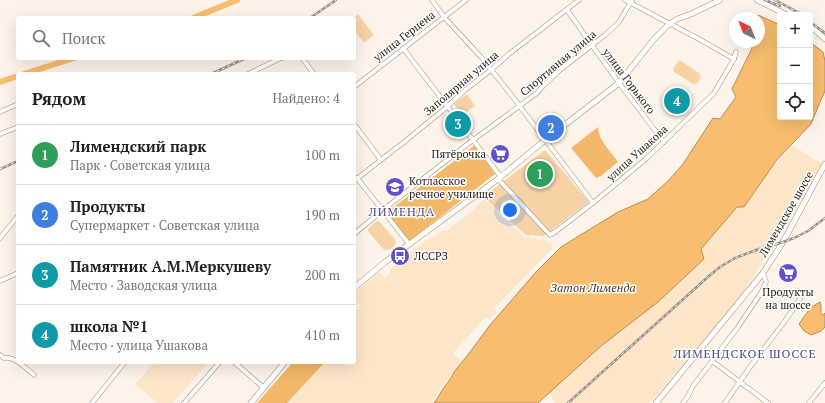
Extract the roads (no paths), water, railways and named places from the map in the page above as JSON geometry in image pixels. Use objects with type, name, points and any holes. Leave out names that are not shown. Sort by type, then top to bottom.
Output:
[{"type":"main road","points":[[356,286],[385,262],[500,178],[545,140],[619,83],[654,39],[669,24],[676,19],[691,14],[720,0]]},
{"type":"main road","points":[[757,0],[781,12]]},
{"type":"main road","points":[[813,29],[825,39]]},
{"type":"main road","name":"Лимендское шоссе","points":[[656,403],[763,273],[783,242],[825,164]]},
{"type":"main road","points":[[251,403],[283,364]]},
{"type":"street","points":[[432,0],[444,17],[491,70],[520,106],[593,203]]},
{"type":"street","name":"улица Герцена","points":[[356,84],[466,0]]},
{"type":"street","name":"Заполярная улица","points":[[356,180],[447,107],[465,90],[509,54],[579,0]]},
{"type":"street","points":[[625,0],[631,1],[669,24],[734,59]]},
{"type":"street","name":"Спортивная улица","points":[[356,232],[382,210],[474,140],[538,94],[543,86],[560,70],[592,46],[620,22],[631,1]]},
{"type":"street","name":"улица Горького","points":[[567,10],[619,83],[664,142]]},
{"type":"street","points":[[404,48],[447,107],[474,140],[500,178]]},
{"type":"street","name":"улица Ушакова","points":[[500,178],[550,235],[558,231],[647,158],[714,93],[734,59],[736,52]]},
{"type":"street","points":[[252,72],[278,60]]},
{"type":"street","points":[[304,60],[312,72]]},
{"type":"street","points":[[0,112],[16,105]]},
{"type":"street","points":[[356,127],[380,160]]},
{"type":"street","points":[[0,134],[16,128]]},
{"type":"street","points":[[356,180],[409,244]]},
{"type":"street","points":[[0,238],[16,222]]},
{"type":"street","name":"Лимендское шоссе","points":[[683,403],[693,386],[738,327],[761,293],[766,282],[763,273]]},
{"type":"street","points":[[0,281],[16,275]]},
{"type":"street","points":[[725,403],[800,299]]},
{"type":"street","points":[[0,355],[4,358],[8,357],[16,361]]},
{"type":"street","points":[[712,361],[768,403]]},
{"type":"street","points":[[20,364],[34,375]]},
{"type":"street","points":[[92,403],[123,364]]},
{"type":"street","points":[[184,403],[218,364]]},
{"type":"street","points":[[236,364],[264,388]]},
{"type":"street","points":[[809,403],[825,383]]},
{"type":"water","name":"Затон Лименда","points":[[765,18],[777,24],[777,120],[813,120],[811,124],[776,161],[744,207],[737,207],[701,249],[704,259],[658,302],[601,346],[538,403],[434,403],[454,372],[490,325],[536,272],[561,247],[618,212],[648,199],[668,181],[683,164],[713,118],[720,119],[736,97],[732,89],[752,48],[765,48]]},
{"type":"water","name":"Затон Лименда","points":[[813,44],[823,52],[825,61],[825,91],[813,119]]},
{"type":"water","points":[[820,302],[821,314],[823,315],[825,313],[825,327],[821,331],[811,335],[804,331],[799,324],[806,314]]},
{"type":"waterway","points":[[198,16],[237,0]]},
{"type":"waterway","points":[[30,72],[68,60]]},
{"type":"waterway","points":[[0,82],[16,77]]},
{"type":"railway","points":[[313,16],[336,0]]},
{"type":"railway","points":[[765,0],[780,6]]},
{"type":"railway","points":[[775,0],[797,12]]},
{"type":"railway","points":[[813,24],[825,33]]},
{"type":"railway","points":[[215,72],[242,60]]},
{"type":"railway","points":[[0,169],[16,162]]},
{"type":"railway","points":[[568,403],[720,267],[735,258],[794,238],[808,231],[825,218]]},
{"type":"place","name":"школа №1","points":[[677,101]]},
{"type":"place","name":"Памятник А.М.Меркушеву","points":[[458,124]]},
{"type":"place","name":"Продукты","points":[[551,128]]},
{"type":"place","name":"Пятёрочка","points":[[500,154]]},
{"type":"place","name":"Лимендский парк","points":[[540,174]]},
{"type":"place","name":"Котласское речное училище","points":[[395,187]]},
{"type":"place","name":"ЛССРЗ","points":[[400,256]]},
{"type":"place","name":"Продукты на шоссе","points":[[788,273]]},
{"type":"district","name":"ЛИ́МЕНДА","points":[[402,211]]},
{"type":"district","name":"ЛИМЕНДСКОЕ ШОССЕ","points":[[745,353]]}]
